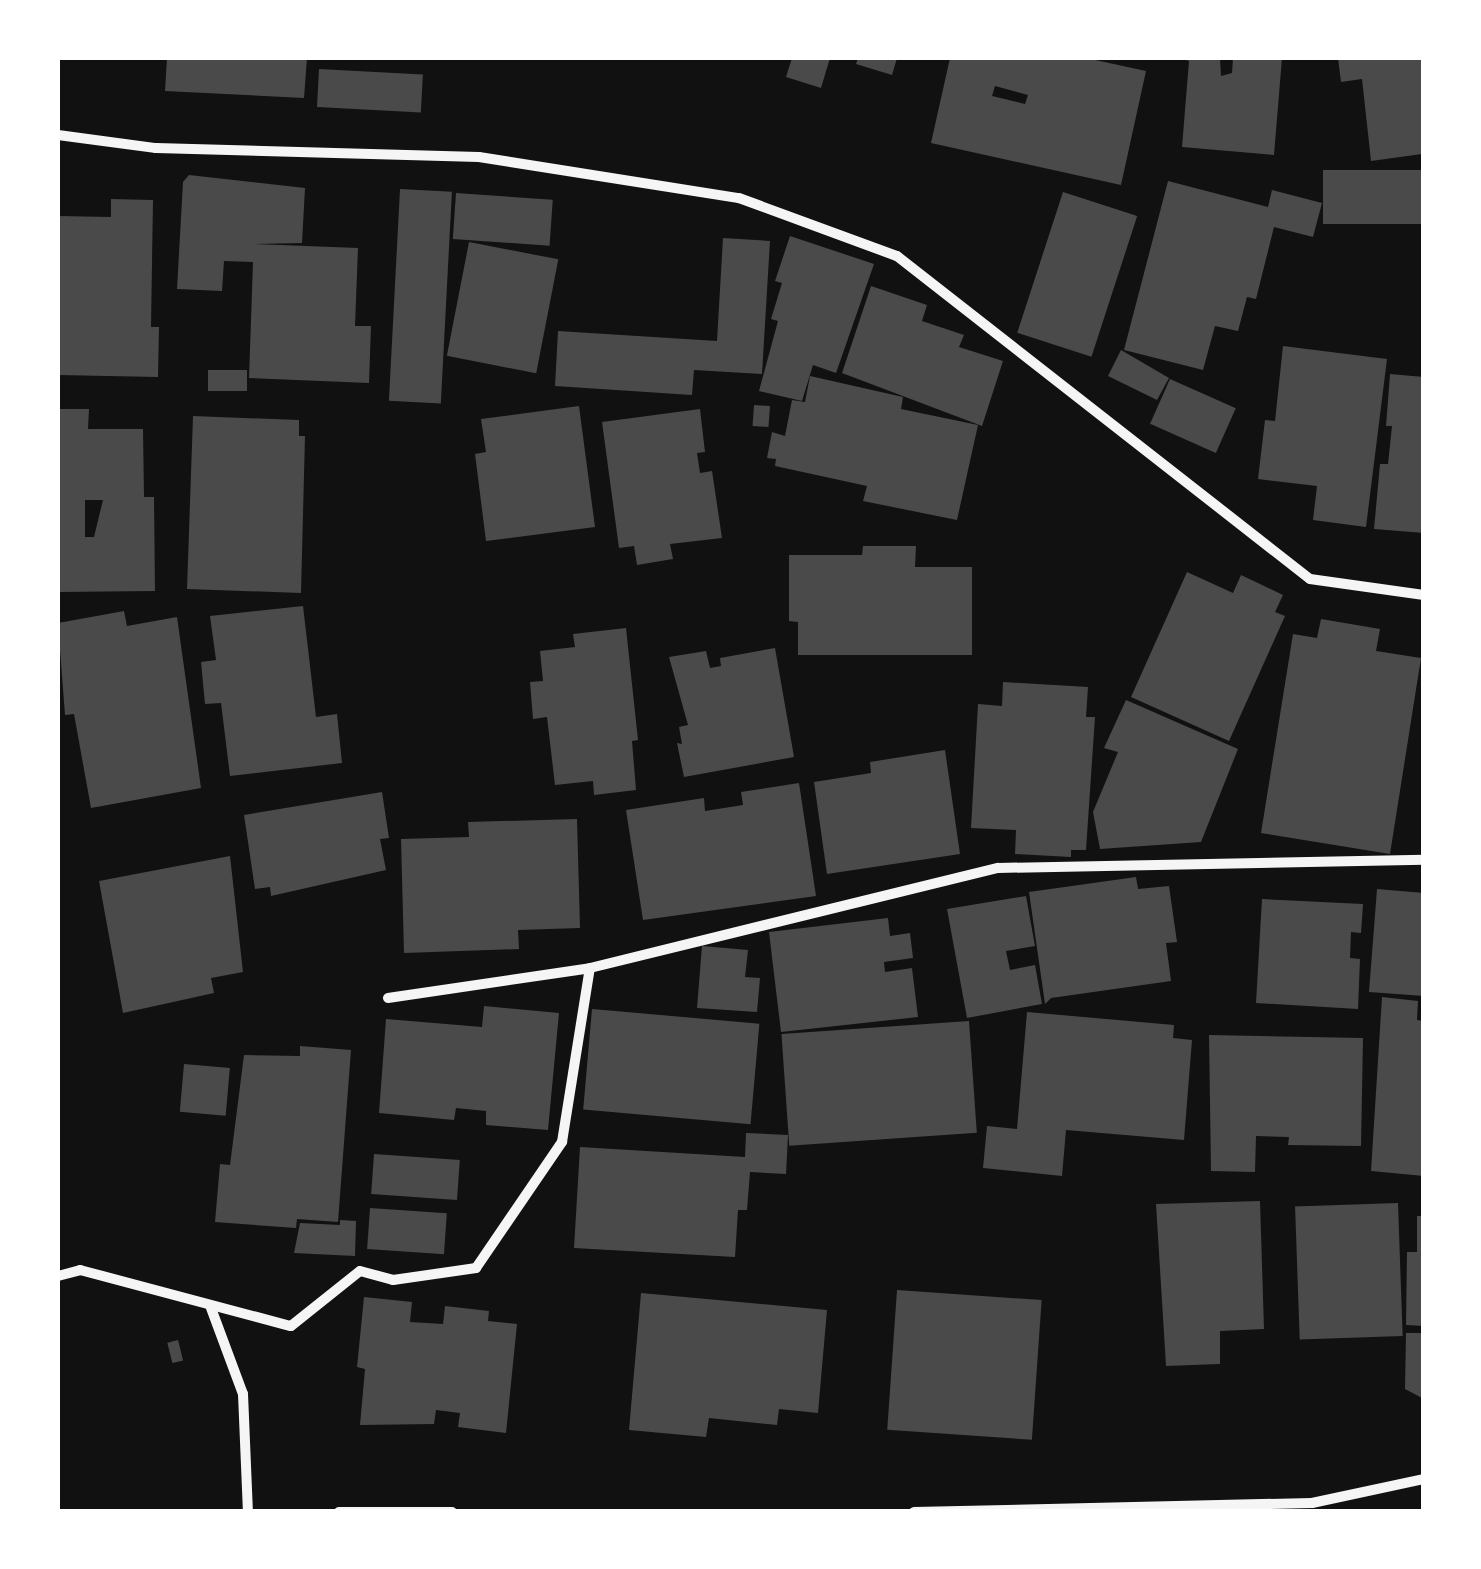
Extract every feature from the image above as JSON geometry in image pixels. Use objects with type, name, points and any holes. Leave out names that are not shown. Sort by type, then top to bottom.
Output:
[{"type":"street","points":[[58,135],[156,148],[479,157],[740,198],[897,256],[1310,578],[1424,595]]},
{"type":"street","points":[[388,998],[590,968],[998,868],[1424,860]]},
{"type":"street","points":[[58,1276],[80,1270],[211,1308],[291,1326],[360,1271],[393,1280],[476,1268],[562,1142],[590,968]]},
{"type":"street","points":[[211,1308],[243,1394],[248,1512]]},
{"type":"street","points":[[914,1512],[1312,1503],[1424,1479]]},
{"type":"street","points":[[339,1512],[452,1512]]},
{"type":"building","points":[[167,58],[307,58],[304,98],[165,91]]},
{"type":"building","points":[[792,58],[830,58],[821,88],[786,77]]},
{"type":"building","points":[[858,58],[897,58],[892,75],[856,64]]},
{"type":"building","points":[[950,58],[1086,58],[1146,71],[1121,185],[931,143]],"holes":[[[995,86],[1028,95],[1025,104],[992,96]]]},
{"type":"building","points":[[1181,58],[1220,58],[1221,76],[1232,73],[1233,58],[1282,58],[1274,155],[1182,147],[1189,61]]},
{"type":"building","points":[[1338,58],[1424,58],[1422,154],[1371,161],[1362,79],[1341,82]]},
{"type":"building","points":[[319,69],[423,74],[421,112],[317,107]]},
{"type":"building","points":[[1323,170],[1424,170],[1424,224],[1323,224]]},
{"type":"building","points":[[189,175],[305,188],[302,243],[253,244],[358,248],[355,326],[371,326],[369,383],[249,378],[253,262],[224,261],[222,291],[177,289],[183,182]]},
{"type":"building","points":[[1168,181],[1268,207],[1272,190],[1322,203],[1313,237],[1274,227],[1256,299],[1247,297],[1238,331],[1215,326],[1203,370],[1124,350]]},
{"type":"building","points":[[400,189],[452,192],[441,403],[389,401]]},
{"type":"building","points":[[1063,192],[1137,216],[1091,357],[1017,333]]},
{"type":"building","points":[[456,193],[553,200],[550,246],[453,239]]},
{"type":"building","points":[[111,199],[153,200],[151,327],[159,327],[158,377],[58,375],[58,216],[111,217]]},
{"type":"building","points":[[790,236],[874,264],[836,373],[813,365],[802,401],[759,391],[778,321],[771,319],[782,283],[775,281]]},
{"type":"building","points":[[723,238],[770,241],[762,374],[694,370],[692,395],[555,386],[558,331],[717,341]]},
{"type":"building","points":[[469,242],[558,259],[536,373],[447,356]]},
{"type":"building","points":[[871,286],[927,305],[922,321],[964,335],[959,347],[1003,361],[982,426],[842,373]]},
{"type":"building","points":[[1283,346],[1387,359],[1366,527],[1313,520],[1317,486],[1258,479],[1265,420],[1275,421]]},
{"type":"building","points":[[1121,350],[1169,378],[1157,400],[1108,376]]},
{"type":"building","points":[[208,370],[247,370],[247,391],[208,391]]},
{"type":"building","points":[[1390,374],[1424,377],[1424,533],[1374,529],[1380,464],[1388,464],[1392,426],[1386,426]]},
{"type":"building","points":[[810,376],[903,397],[901,409],[978,425],[957,520],[863,501],[867,486],[775,466],[776,459],[767,458],[772,432],[785,436],[792,400],[805,402]]},
{"type":"building","points":[[1170,379],[1236,408],[1216,453],[1150,424]]},
{"type":"building","points":[[754,405],[770,406],[768,427],[753,426]]},
{"type":"building","points":[[579,406],[595,527],[486,541],[475,454],[486,452],[481,419]]},
{"type":"building","points":[[58,409],[89,409],[88,429],[143,429],[144,497],[154,497],[155,591],[58,592]],"holes":[[[85,500],[103,500],[94,537],[85,537]]]},
{"type":"building","points":[[700,409],[705,452],[697,453],[700,473],[712,471],[722,538],[670,544],[673,559],[637,565],[634,546],[619,548],[602,422]]},
{"type":"building","points":[[193,416],[299,420],[299,436],[305,436],[301,593],[187,589]]},
{"type":"building","points":[[863,546],[916,546],[915,567],[972,567],[972,655],[798,655],[798,622],[789,621],[789,555],[862,555]]},
{"type":"building","points":[[1187,572],[1233,593],[1241,575],[1283,595],[1275,612],[1285,616],[1229,741],[1131,697]]},
{"type":"building","points":[[303,606],[316,717],[337,714],[342,763],[230,776],[221,703],[205,704],[201,662],[216,660],[210,616]]},
{"type":"building","points":[[124,611],[127,626],[177,617],[201,788],[91,808],[74,714],[65,715],[58,623]]},
{"type":"building","points":[[1321,619],[1380,629],[1376,651],[1421,658],[1390,854],[1261,833],[1293,634],[1317,638]]},
{"type":"building","points":[[626,628],[638,740],[632,741],[636,790],[594,795],[593,781],[555,785],[547,717],[533,719],[530,682],[543,681],[540,651],[575,647],[573,634]]},
{"type":"building","points":[[775,648],[794,757],[684,777],[677,743],[682,744],[679,727],[688,725],[669,657],[706,651],[710,668],[721,666],[720,658]]},
{"type":"building","points":[[1003,682],[1088,687],[1086,717],[1095,717],[1086,850],[1071,850],[1071,857],[1015,854],[1016,830],[971,828],[978,704],[1002,706]]},
{"type":"building","points":[[1126,700],[1238,749],[1201,842],[1100,849],[1093,812],[1118,752],[1104,748]]},
{"type":"building","points":[[945,750],[960,854],[827,874],[814,782],[871,773],[870,762]]},
{"type":"building","points":[[799,783],[816,896],[643,920],[626,810],[704,798],[705,811],[743,805],[741,792]]},
{"type":"building","points":[[382,792],[389,838],[380,839],[386,870],[271,896],[270,887],[255,889],[244,815]]},
{"type":"building","points":[[577,819],[580,928],[518,930],[519,949],[404,953],[401,839],[469,837],[468,822]]},
{"type":"building","points":[[230,856],[243,972],[211,978],[214,993],[123,1013],[99,881]]},
{"type":"building","points":[[1136,877],[1138,889],[1169,886],[1177,942],[1166,943],[1171,981],[1051,998],[1045,1004],[1029,892]]},
{"type":"building","points":[[1377,889],[1424,893],[1424,996],[1369,992]]},
{"type":"building","points":[[1026,896],[1035,946],[1006,951],[1010,970],[1035,965],[1042,1004],[967,1018],[947,909]]},
{"type":"building","points":[[1262,899],[1363,904],[1361,933],[1351,932],[1350,958],[1360,959],[1358,1009],[1256,1003]]},
{"type":"building","points":[[888,918],[890,936],[910,933],[913,958],[884,962],[885,972],[912,968],[918,1017],[781,1032],[769,932]]},
{"type":"building","points":[[702,946],[748,950],[745,977],[760,978],[757,1012],[697,1008]]},
{"type":"building","points":[[1382,997],[1418,1001],[1417,1020],[1424,1021],[1424,1176],[1371,1171]]},
{"type":"building","points":[[484,1006],[559,1013],[548,1130],[486,1125],[486,1111],[456,1108],[454,1120],[379,1113],[386,1019],[482,1027]]},
{"type":"building","points":[[592,1009],[759,1024],[751,1124],[583,1110]]},
{"type":"building","points":[[1027,1012],[1174,1025],[1173,1038],[1192,1040],[1184,1140],[1066,1130],[1062,1176],[983,1168],[987,1126],[1017,1129]]},
{"type":"building","points":[[969,1021],[977,1133],[789,1146],[781,1034]]},
{"type":"building","points":[[1209,1035],[1363,1038],[1361,1146],[1288,1145],[1289,1137],[1256,1136],[1255,1172],[1211,1171]]},
{"type":"building","points":[[300,1046],[351,1050],[338,1222],[297,1219],[296,1228],[215,1222],[220,1164],[230,1165],[244,1055],[300,1056]]},
{"type":"building","points":[[184,1064],[230,1068],[226,1116],[180,1112]]},
{"type":"building","points":[[746,1133],[788,1135],[786,1174],[750,1172],[747,1210],[738,1210],[735,1257],[574,1248],[580,1147],[745,1157]]},
{"type":"building","points":[[374,1154],[460,1160],[457,1200],[371,1194]]},
{"type":"building","points":[[1260,1201],[1264,1329],[1220,1331],[1220,1364],[1166,1366],[1156,1204]]},
{"type":"building","points":[[1398,1203],[1403,1336],[1300,1340],[1295,1207]]},
{"type":"building","points":[[370,1208],[447,1213],[444,1254],[367,1249]]},
{"type":"building","points":[[1417,1216],[1424,1216],[1424,1326],[1406,1325],[1407,1252],[1417,1252]]},
{"type":"building","points":[[340,1220],[356,1221],[355,1256],[294,1253],[300,1223],[340,1225]]},
{"type":"building","points":[[897,1290],[1042,1300],[1032,1440],[887,1430]]},
{"type":"building","points":[[641,1293],[827,1310],[818,1413],[779,1409],[777,1425],[709,1418],[706,1437],[629,1430]]},
{"type":"building","points":[[364,1297],[412,1302],[410,1322],[443,1324],[445,1306],[489,1311],[488,1321],[517,1324],[506,1433],[458,1427],[460,1413],[436,1410],[434,1424],[360,1425],[365,1369],[357,1367]]},
{"type":"building","points":[[1406,1333],[1424,1333],[1424,1399],[1405,1389]]},
{"type":"building","points":[[178,1340],[183,1360],[172,1363],[167,1343]]}]
